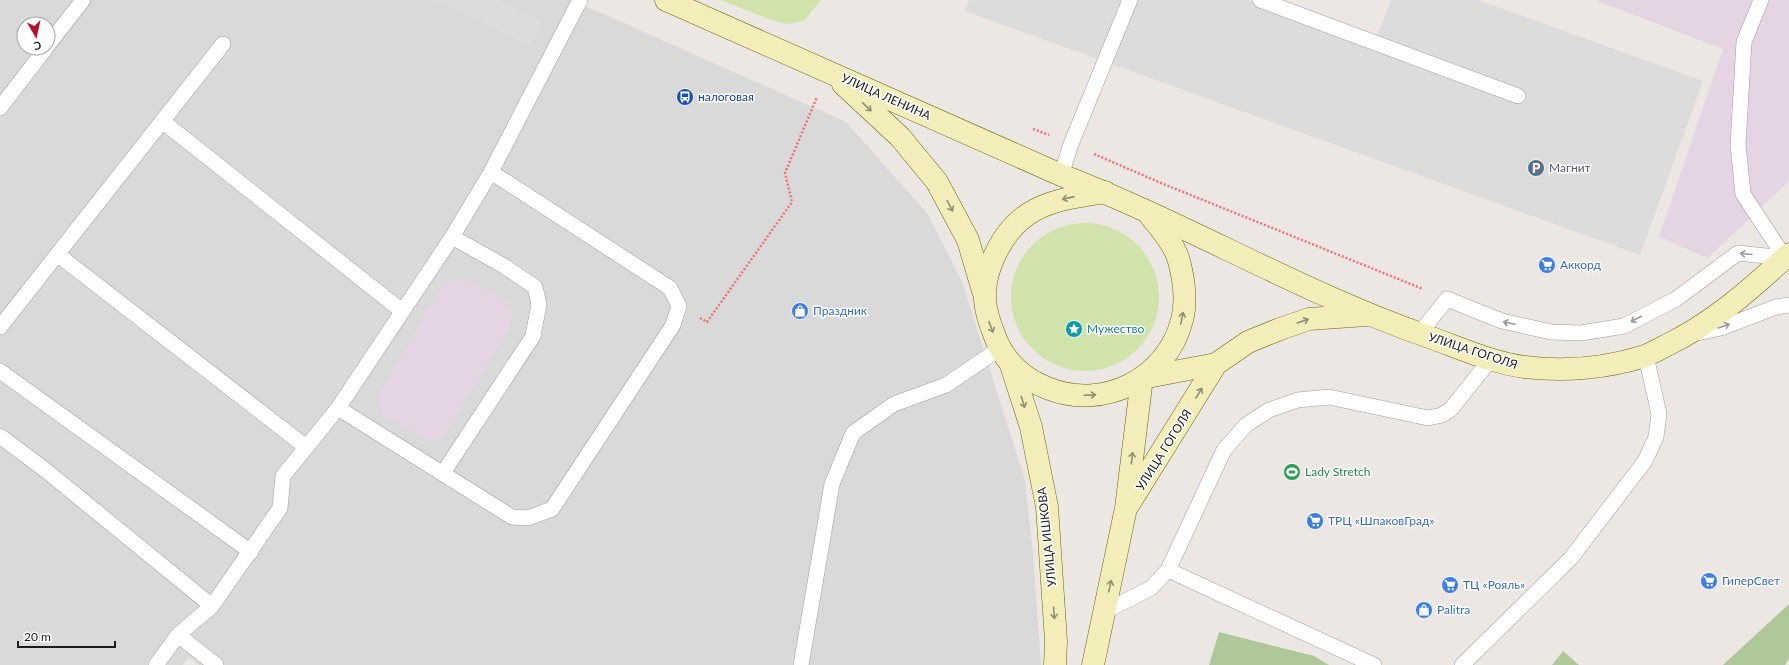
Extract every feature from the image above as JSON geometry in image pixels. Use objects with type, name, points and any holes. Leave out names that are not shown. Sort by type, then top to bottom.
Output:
[{"type":"street","name":"УЛИЦА ЛЕНИНА","points":[[666,0],[1061,175],[1106,192],[1146,210]]},
{"type":"street","points":[[829,71],[900,137],[937,182],[968,240],[984,294]]},
{"type":"street","points":[[984,294],[986,278],[998,246],[1018,222],[1036,209],[1050,202],[1106,192]]},
{"type":"street","points":[[1005,357],[1032,382],[1059,393],[1091,396],[1120,390],[1142,378],[1160,362],[1175,340],[1183,320],[1186,294],[1178,260],[1166,237],[1146,210]]},
{"type":"street","name":"УЛИЦА ГОГОЛЯ","points":[[1146,210],[1366,314],[1418,334],[1491,359],[1524,367],[1560,370],[1598,366],[1646,356],[1686,336],[1739,300],[1787,256]]},
{"type":"street","name":"УЛИЦА ИШКОВА","points":[[984,294],[986,315],[1005,357],[1031,427],[1047,507],[1056,641],[1056,665]]},
{"type":"street","name":"УЛИЦА ГОГОЛЯ","points":[[1126,508],[1216,364],[1248,342],[1309,319],[1366,314]]},
{"type":"street","points":[[1142,378],[1216,364]]},
{"type":"street","points":[[1093,665],[1126,508],[1142,378]]},
{"type":"lane","points":[[56,35],[83,0]]},
{"type":"lane","points":[[156,665],[178,636],[212,606],[251,552],[280,508],[283,476],[338,408],[452,237],[491,172],[580,0]]},
{"type":"lane","points":[[1061,175],[1071,144],[1130,0]]},
{"type":"lane","points":[[1260,0],[1518,96]]},
{"type":"lane","points":[[1761,0],[1744,42],[1738,145],[1743,194],[1787,256]]},
{"type":"lane","points":[[0,327],[223,44]]},
{"type":"lane","points":[[0,108],[40,56]]},
{"type":"lane","points":[[162,121],[402,311]]},
{"type":"lane","points":[[338,408],[512,516],[528,518],[552,509],[673,325],[679,306],[670,288],[491,172]]},
{"type":"lane","points":[[443,473],[533,336],[539,304],[535,287],[504,266],[452,237]]},
{"type":"lane","points":[[57,254],[306,447]]},
{"type":"lane","points":[[1418,334],[1447,299],[1502,322],[1551,332],[1581,333],[1624,326],[1676,299],[1738,254],[1787,256]]},
{"type":"lane","points":[[1686,336],[1721,328],[1776,306],[1789,305]]},
{"type":"lane","points":[[1462,665],[1571,558],[1645,461],[1656,438],[1659,414],[1646,356]]},
{"type":"lane","points":[[802,665],[832,484],[853,434],[894,404],[946,385],[1005,357]]},
{"type":"lane","points":[[1104,612],[1151,588],[1168,570],[1224,450],[1246,425],[1269,410],[1298,400],[1330,397],[1428,418],[1442,415],[1451,409],[1491,359]]},
{"type":"lane","points":[[0,371],[251,552]]},
{"type":"lane","points":[[0,436],[44,469],[212,606]]},
{"type":"lane","points":[[1168,570],[1374,665]]},
{"type":"lane","points":[[178,636],[216,665]]},
{"type":"path","points":[[679,306],[707,322],[792,202],[785,172],[829,71]]},
{"type":"path","points":[[1071,144],[1161,183],[1447,299]]},
{"type":"shaded area","points":[[0,0],[572,0],[846,122],[927,213],[962,282],[1025,480],[1033,555],[1041,665],[199,665],[189,657],[183,665],[0,665]],"holes":[[[447,283],[510,326],[446,432],[437,441],[382,391],[434,300]]]},
{"type":"shaded area","points":[[435,0],[499,0],[542,21],[530,46]]},
{"type":"shaded area","name":"Магнит","points":[[969,0],[1249,0],[1374,45],[1391,0],[1478,0],[1703,81],[1640,255],[965,11]]},
{"type":"shaded area","points":[[1595,0],[1789,0],[1789,181],[1708,258],[1659,237],[1723,49]]},
{"type":"shaded area","points":[[464,279],[503,298],[513,310],[510,326],[446,432],[437,441],[426,440],[382,414],[378,401],[382,391],[434,300],[447,283]]},
{"type":"green space","points":[[721,0],[821,0],[804,21],[786,24],[771,20]]},
{"type":"green space","points":[[1085,223],[1099,225],[1120,232],[1132,240],[1142,250],[1153,269],[1159,297],[1157,311],[1150,332],[1142,344],[1132,354],[1113,365],[1085,371],[1071,369],[1050,362],[1038,354],[1028,344],[1017,325],[1011,297],[1013,283],[1020,262],[1028,250],[1038,240],[1057,229]]},
{"type":"green space","points":[[1789,604],[1789,658],[1785,665],[1723,665]]},
{"type":"green space","points":[[1219,632],[1314,656],[1329,665],[1209,665]]},
{"type":"green space","points":[[1563,651],[1579,665],[1552,665]]},
{"type":"place","name":"налоговая","points":[[685,97]]},
{"type":"place","name":"Магнит","points":[[1536,168]]},
{"type":"place","name":"Аккорд","points":[[1547,265]]},
{"type":"place","name":"Праздник","points":[[800,311]]},
{"type":"place","name":"Мужество","points":[[1074,329]]},
{"type":"place","name":"Lady Stretch","points":[[1292,472]]},
{"type":"place","name":"ТРЦ «ШпаковГрад»","points":[[1315,521]]},
{"type":"place","name":"ГиперСвет","points":[[1709,581]]},
{"type":"place","name":"ТЦ «Рояль»","points":[[1450,585]]},
{"type":"place","name":"Palitra","points":[[1424,610]]}]
